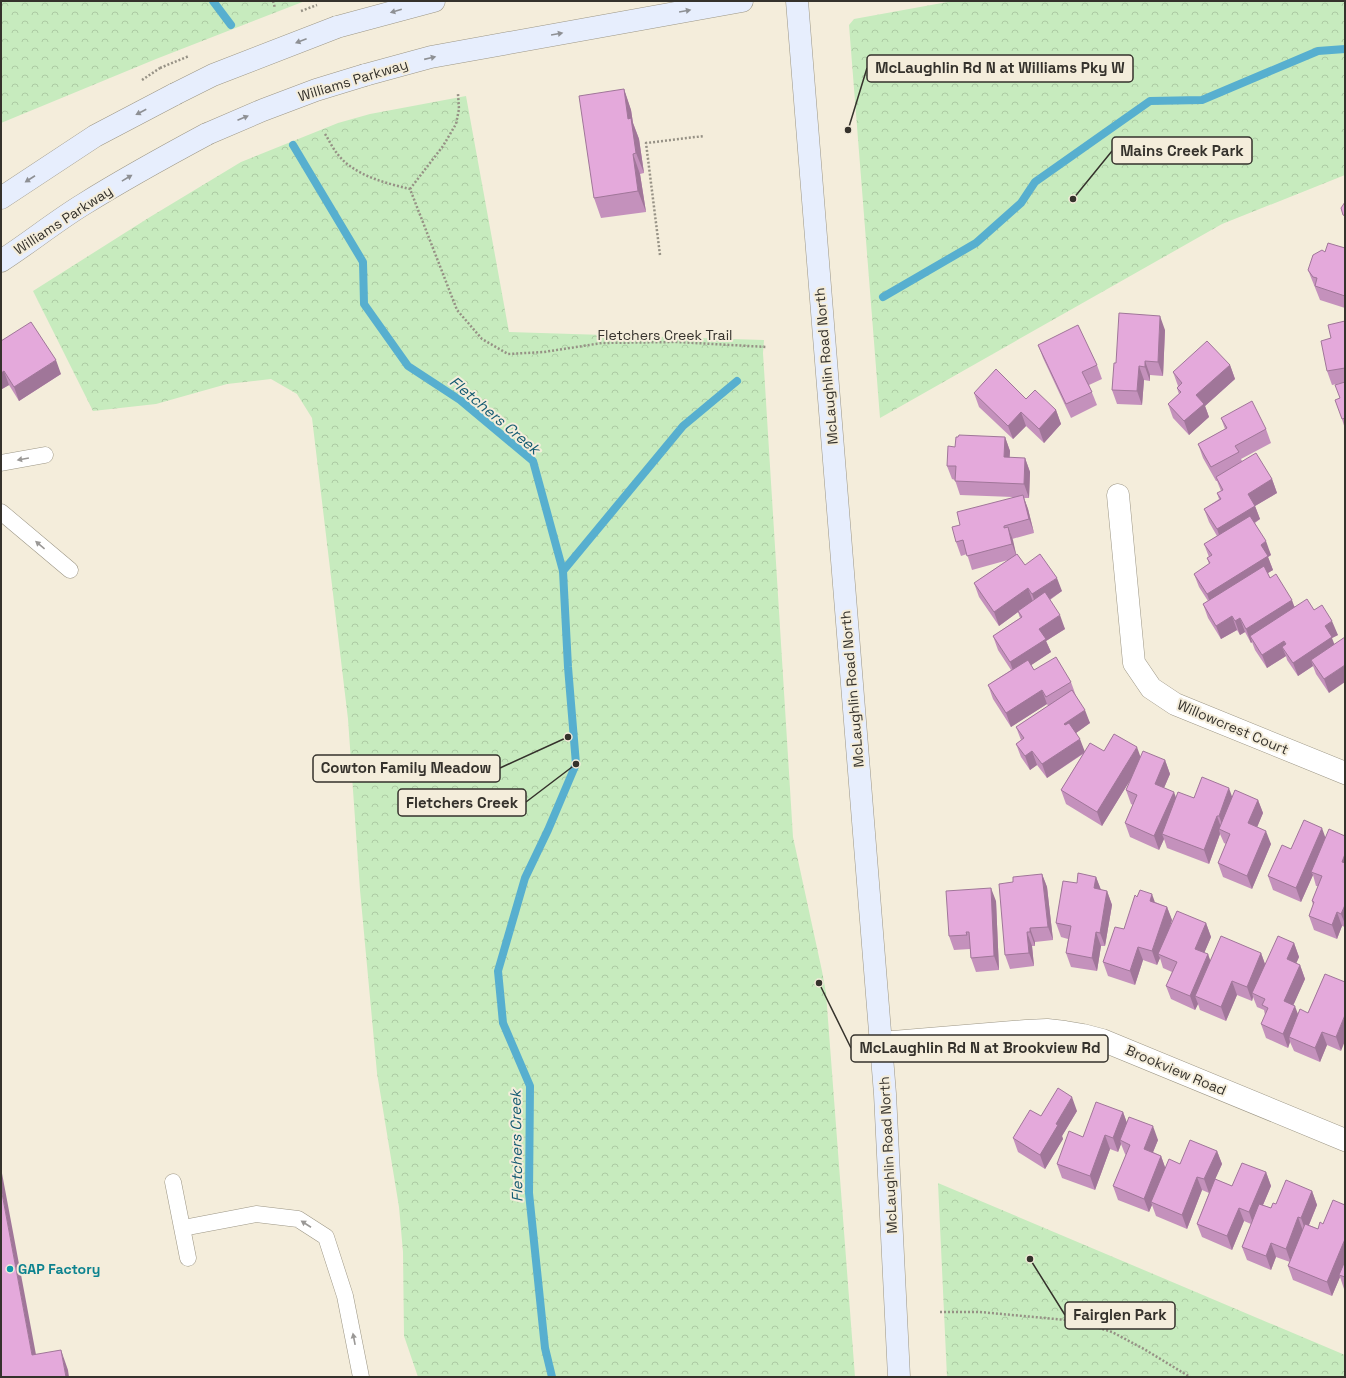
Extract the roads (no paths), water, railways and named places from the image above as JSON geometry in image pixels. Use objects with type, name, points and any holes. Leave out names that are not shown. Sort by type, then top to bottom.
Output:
[{"type":"main road","points":[[1,198],[95,136],[213,75],[337,27],[434,1]]},
{"type":"main road","name":"Williams Parkway","points":[[1,261],[83,205],[148,166],[207,134],[263,110],[316,90],[365,75],[431,58],[742,1]]},
{"type":"main road","name":"McLaughlin Road North","points":[[797,1],[885,1094],[899,1377]]},
{"type":"street","name":"Willowcrest Court","points":[[1118,495],[1134,663],[1151,688],[1176,704],[1345,773]]},
{"type":"street","name":"Brookview Road","points":[[881,1043],[1033,1030],[1047,1030],[1083,1035],[1124,1048],[1345,1140]]},
{"type":"lane","points":[[1,463],[46,455]]},
{"type":"lane","points":[[1,512],[70,570]]},
{"type":"lane","points":[[173,1182],[188,1258]]},
{"type":"lane","points":[[183,1228],[256,1214],[298,1219],[326,1237],[345,1296],[361,1377]]},
{"type":"waterway","name":"Fletchers Creek","points":[[213,1],[231,25]]},
{"type":"waterway","points":[[883,297],[976,243],[1021,203],[1035,182],[1150,101],[1202,100],[1318,51],[1345,49]]},
{"type":"waterway","name":"Fletchers Creek","points":[[293,145],[363,262],[364,304],[408,366],[460,400],[533,461],[563,571],[568,667],[576,764],[548,830],[525,878],[498,971],[503,1023],[530,1086],[529,1193],[545,1348],[552,1377]]},
{"type":"waterway","points":[[563,571],[683,426],[737,381]]},
{"type":"place","name":"McLaughlin Rd N at Williams Pky W","points":[[848,130]]},
{"type":"place","name":"Mains Creek Park","points":[[1073,199]]},
{"type":"place","name":"Cowton Family Meadow","points":[[568,737]]},
{"type":"place","name":"Fletchers Creek","points":[[576,764]]},
{"type":"place","name":"McLaughlin Rd N at Brookview Rd","points":[[819,983]]},
{"type":"place","name":"Fairglen Park","points":[[1030,1259]]},
{"type":"place","name":"GAP Factory","points":[[10,1269]]}]
